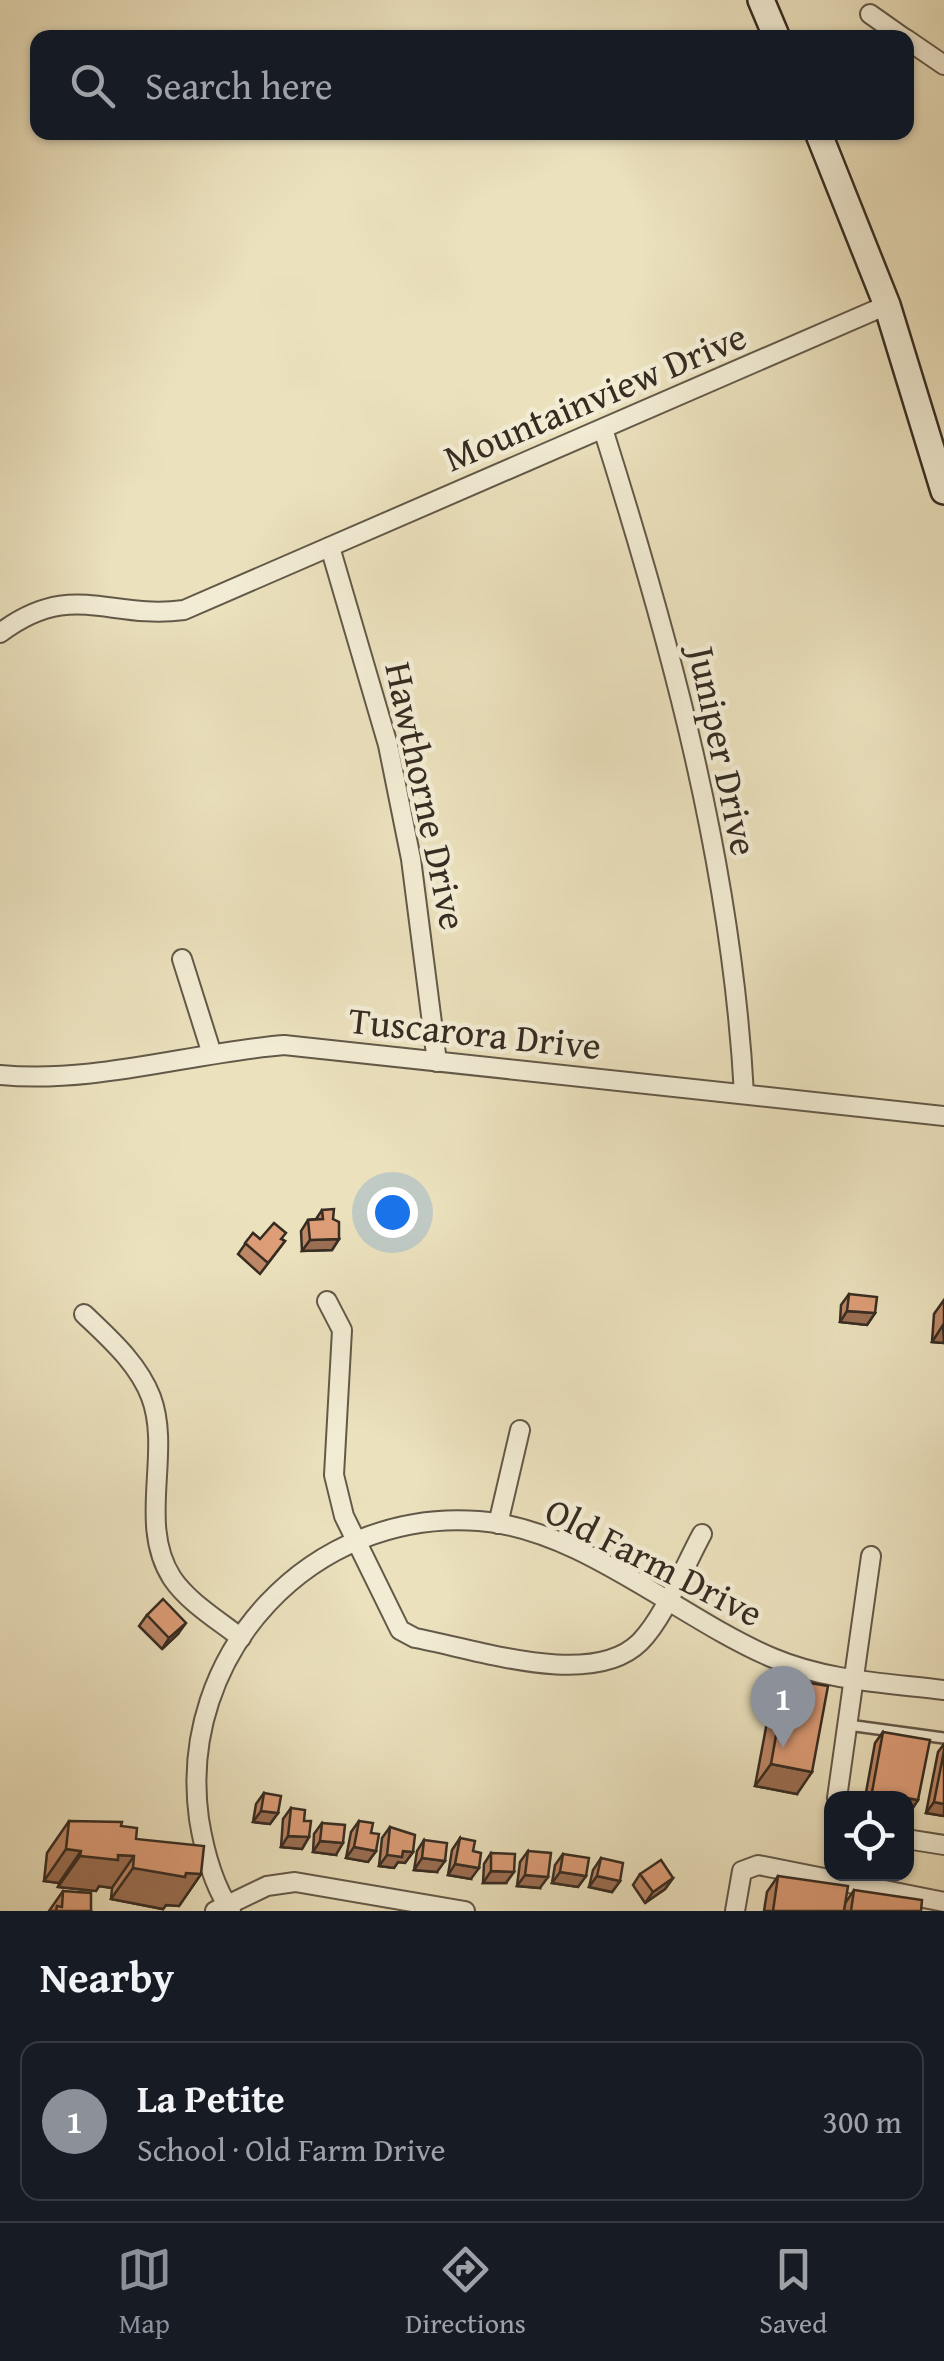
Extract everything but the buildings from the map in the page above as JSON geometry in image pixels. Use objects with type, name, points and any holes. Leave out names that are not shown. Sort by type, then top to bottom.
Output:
[{"type":"main road","points":[[760,0],[773,30]]},
{"type":"main road","points":[[821,140],[886,305],[944,491]]},
{"type":"street","points":[[870,14],[893,30]]},
{"type":"street","points":[[914,44],[944,65]]},
{"type":"street","name":"Mountainview Drive","points":[[0,633],[24,614],[50,604],[82,602],[154,614],[184,610],[886,305]]},
{"type":"street","name":"Juniper Drive","points":[[603,429],[659,610],[692,743],[720,896],[744,1094]]},
{"type":"street","name":"Hawthorne Drive","points":[[330,547],[388,745],[422,933],[438,1062]]},
{"type":"street","points":[[182,959],[211,1051]]},
{"type":"street","name":"Tuscarora Drive","points":[[0,1075],[68,1078],[211,1051],[284,1046],[944,1116]]},
{"type":"street","points":[[328,1301],[342,1330],[334,1475],[344,1516],[388,1613],[400,1630],[415,1638],[551,1664],[592,1666],[616,1660],[644,1639],[702,1534]]},
{"type":"street","points":[[84,1314],[118,1347],[150,1396],[157,1436],[157,1534],[171,1576],[241,1638]]},
{"type":"street","points":[[498,1524],[520,1430]]},
{"type":"street","name":"Old Farm Drive","points":[[224,1909],[201,1831],[196,1761],[202,1718],[215,1677],[241,1638],[287,1584],[355,1539],[423,1522],[498,1524],[567,1547],[776,1660],[855,1680],[944,1690]]},
{"type":"street","points":[[839,1791],[872,1556]]},
{"type":"street","points":[[914,1840],[944,1845]]},
{"type":"street","points":[[735,1911],[742,1871],[758,1865],[944,1902]]},
{"type":"street","points":[[224,1909],[267,1886],[295,1882],[465,1911]]},
{"type":"lane","points":[[848,1725],[944,1738]]},
{"type":"place","name":"La Petite","points":[[783,1748]]}]
